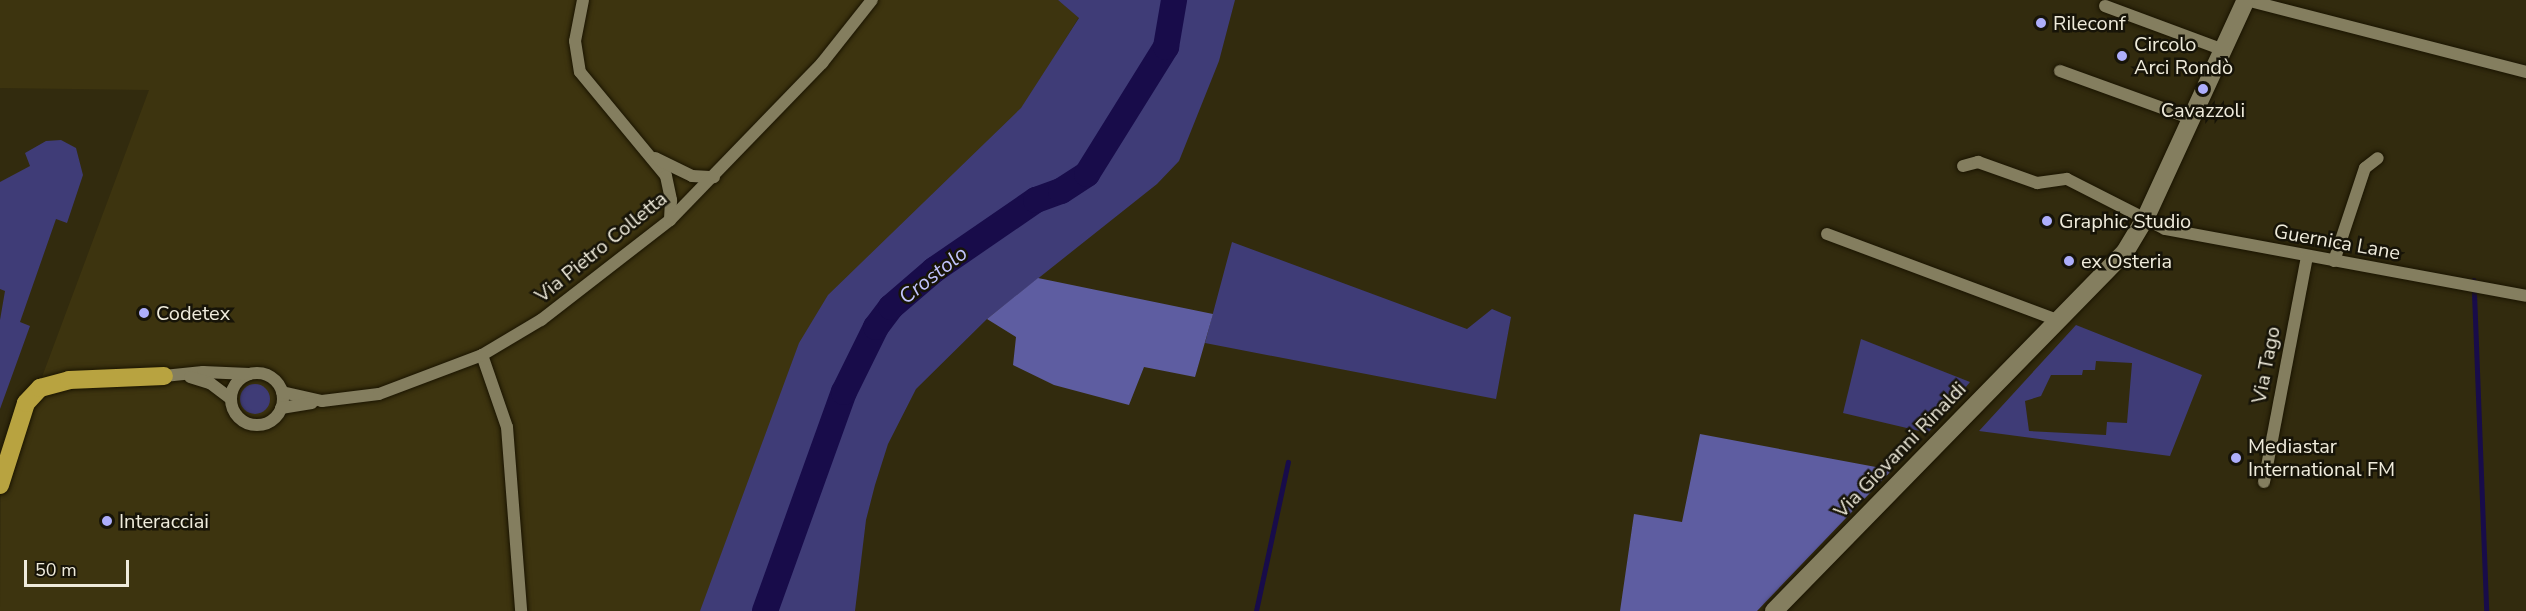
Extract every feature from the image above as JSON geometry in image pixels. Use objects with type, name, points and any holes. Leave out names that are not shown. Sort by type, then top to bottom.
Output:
[{"type":"highway","points":[[0,485],[26,403],[40,388],[69,380],[164,376]]},
{"type":"street","points":[[583,0],[575,41],[580,72],[666,176],[671,200],[670,220]]},
{"type":"street","name":"Via Pietro Colletta","points":[[282,392],[321,401],[398,388],[482,355],[562,306],[670,220],[714,177],[822,63],[872,0]]},
{"type":"street","points":[[2246,0],[2526,72]]},
{"type":"street","name":"Via Giovanni Rinaldi","points":[[1774,611],[2125,252],[2146,217],[2221,49],[2246,0]]},
{"type":"street","points":[[2105,6],[2221,49]]},
{"type":"street","points":[[2060,71],[2190,118]]},
{"type":"street","points":[[647,153],[677,171],[714,177]]},
{"type":"street","points":[[2334,261],[2365,168],[2378,158]]},
{"type":"street","name":"Guernica Lane","points":[[1963,166],[1978,162],[2037,183],[2067,179],[2146,217],[2165,229],[2526,296]]},
{"type":"street","points":[[1827,234],[2057,320]]},
{"type":"street","name":"Via Tago","points":[[2264,482],[2307,256]]},
{"type":"street","points":[[482,355],[507,427],[521,611]]},
{"type":"street","points":[[203,372],[267,375],[282,392],[281,408],[270,422],[253,425],[237,416],[231,399],[202,379],[164,376],[203,372]]},
{"type":"street","points":[[231,399],[236,384],[249,374]]},
{"type":"street","points":[[281,408],[321,401]]},
{"type":"shaded area","points":[[0,0],[1058,0],[1079,17],[712,611],[0,611],[1,447],[20,397],[42,377],[149,90],[0,88]]},
{"type":"shaded area","points":[[1058,0],[1235,0],[1219,61],[1179,161],[1157,184],[987,319],[916,389],[888,444],[875,485],[866,520],[855,611],[700,611],[799,343],[828,295],[1021,108],[1079,18]]},
{"type":"shaded area","points":[[61,140],[76,148],[83,175],[67,223],[56,219],[20,322],[30,326],[0,409],[0,320],[5,291],[0,289],[0,182],[30,166],[25,153],[46,141]]},
{"type":"shaded area","points":[[1232,242],[1467,329],[1492,309],[1511,317],[1496,399],[1205,343]]},
{"type":"shaded area","points":[[1038,278],[1213,314],[1195,377],[1144,367],[1129,405],[1054,385],[1013,365],[1016,337],[987,319]]},
{"type":"shaded area","points":[[2076,325],[2202,375],[2170,456],[1979,431]],"holes":[[[2096,361],[2132,363],[2127,423],[2107,422],[2106,435],[2029,431],[2025,401],[2041,396],[2051,375],[2082,375],[2083,370],[2095,370]]]},
{"type":"shaded area","points":[[1861,339],[1970,382],[1928,433],[1843,413]]},
{"type":"shaded area","points":[[255,384],[266,388],[270,399],[266,410],[255,414],[244,410],[240,399],[244,388]]},
{"type":"shaded area","points":[[1700,434],[1892,470],[1757,611],[1620,611],[1634,514],[1682,522]]},
{"type":"waterway","name":"Crostolo","points":[[765,611],[844,392],[876,327],[891,307],[934,270],[1036,200],[1061,191],[1087,174],[1166,47],[1174,0]]},
{"type":"waterway","points":[[2474,280],[2487,611]]},
{"type":"waterway","points":[[1256,611],[1288,462]]},
{"type":"place","name":"Rileconf","points":[[2041,23]]},
{"type":"place","name":"Circolo Arci Rondò","points":[[2122,56]]},
{"type":"place","name":"Cavazzoli","points":[[2203,89]]},
{"type":"place","name":"Graphic Studio","points":[[2047,221]]},
{"type":"place","name":"ex Osteria","points":[[2069,261]]},
{"type":"place","name":"Codetex","points":[[144,313]]},
{"type":"place","name":"Mediastar International FM","points":[[2236,458]]},
{"type":"place","name":"Interacciai","points":[[107,521]]}]
